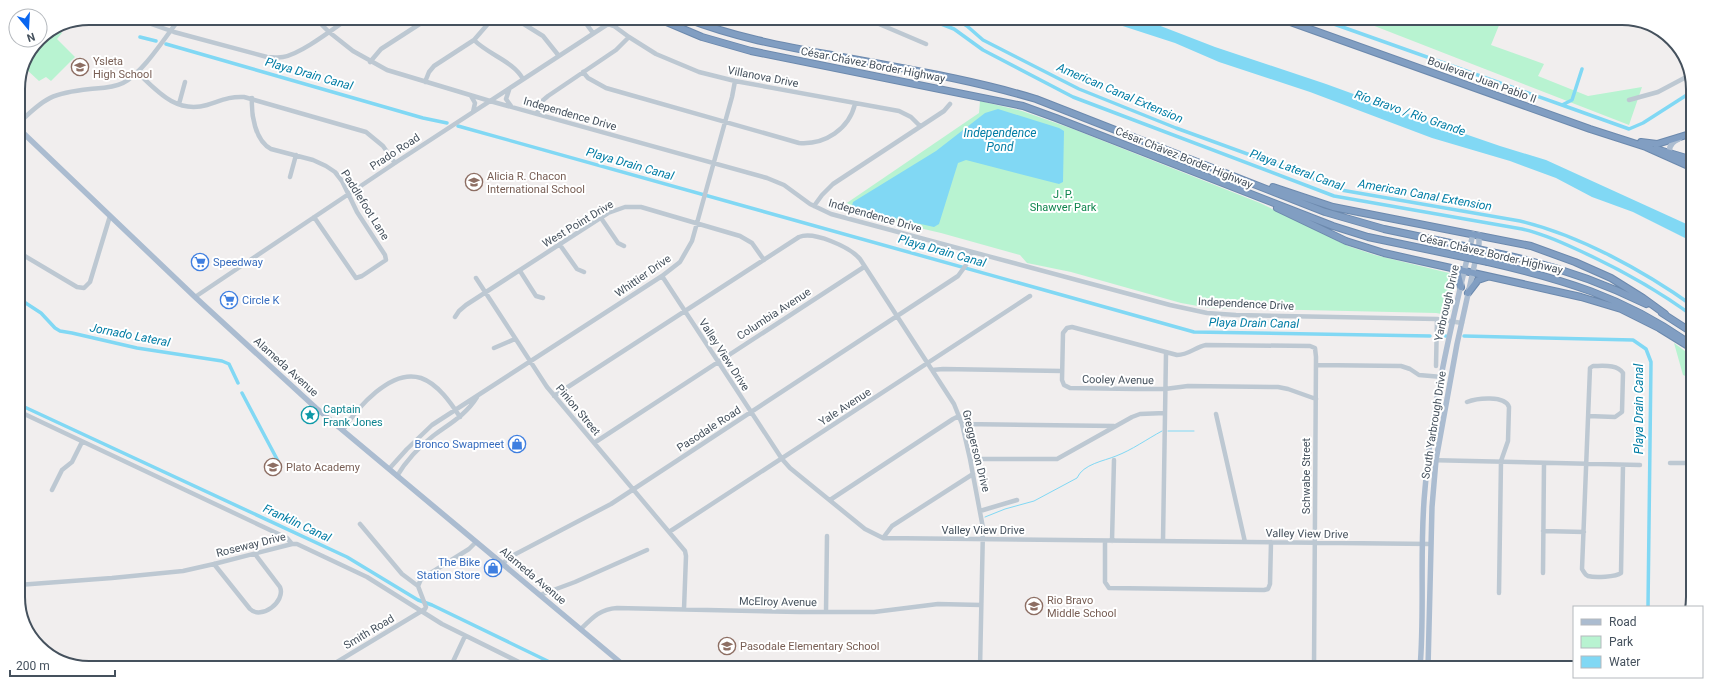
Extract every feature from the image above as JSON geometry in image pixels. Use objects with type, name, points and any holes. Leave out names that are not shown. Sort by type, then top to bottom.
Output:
[{"type":"highway","name":"César Chávez Border Highway","points":[[674,25],[702,37],[751,51],[1023,106],[1255,197],[1351,232],[1488,262],[1549,277],[1583,288],[1646,316],[1686,341]]},
{"type":"highway","name":"César Chávez Border Highway","points":[[704,25],[756,41],[997,88],[1050,103],[1340,217],[1384,229],[1531,261],[1580,275],[1622,292],[1665,314],[1686,328]]},
{"type":"highway","name":"Boulevard Juan Pablo II","points":[[1299,25],[1582,127],[1670,155]]},
{"type":"highway","points":[[1628,141],[1657,144],[1686,136]]},
{"type":"highway","points":[[1670,155],[1686,158]]},
{"type":"highway","points":[[1670,155],[1686,165]]},
{"type":"highway","points":[[1223,172],[1323,204],[1531,246],[1596,271],[1621,284],[1665,314]]},
{"type":"highway","points":[[1255,197],[1281,211],[1346,241],[1384,253],[1580,296],[1612,306],[1659,328],[1686,345]]},
{"type":"highway","points":[[1450,268],[1458,275],[1461,287]]},
{"type":"highway","points":[[1468,293],[1478,280],[1490,277]]},
{"type":"main road","name":"Alameda Avenue","points":[[25,135],[195,297],[316,408],[619,661]]},
{"type":"main road","points":[[1670,155],[1670,146],[1675,141],[1686,137]]},
{"type":"main road","name":"Yarbrough Drive","points":[[1442,377],[1461,287],[1476,234]]},
{"type":"main road","name":"South Yarbrough Drive","points":[[1428,661],[1436,460],[1462,323],[1479,244],[1476,234]]},
{"type":"main road","name":"South Yarbrough Drive","points":[[1420,661],[1423,509],[1427,460],[1442,377]]},
{"type":"street","points":[[156,25],[267,57],[276,58],[295,53],[340,25]]},
{"type":"street","points":[[25,117],[40,102],[53,96],[66,92],[113,87],[127,81],[137,72],[175,25]]},
{"type":"street","name":"Independence Drive","points":[[322,25],[353,51],[370,62],[387,70],[471,96],[776,181],[814,206],[831,214],[1170,305],[1207,313],[1437,319],[1462,323]]},
{"type":"street","points":[[370,62],[382,49],[418,25]]},
{"type":"street","points":[[425,82],[429,72],[434,66],[474,40],[487,25]]},
{"type":"street","points":[[525,25],[543,36],[559,56]]},
{"type":"street","points":[[587,25],[593,34]]},
{"type":"street","name":"Prado Road","points":[[195,297],[395,162],[606,25]]},
{"type":"street","name":"Villanova Drive","points":[[611,25],[656,54],[685,66],[735,81],[899,111],[911,117],[920,126]]},
{"type":"street","points":[[881,25],[926,44]]},
{"type":"street","points":[[538,114],[541,102],[548,96],[616,50],[629,37]]},
{"type":"street","points":[[474,40],[489,53],[511,66],[523,79]]},
{"type":"street","points":[[137,72],[167,100],[179,104],[194,107],[207,105],[233,97],[252,98],[366,132],[384,146],[395,162]]},
{"type":"street","points":[[583,72],[588,78],[606,88],[799,143],[816,142],[828,138],[840,130],[849,119],[855,104]]},
{"type":"street","points":[[1629,100],[1658,92],[1685,78]]},
{"type":"street","name":"Whittier Drive","points":[[389,469],[418,437],[432,425],[662,276],[675,266],[684,256],[692,241],[707,190],[735,81]]},
{"type":"street","points":[[179,104],[185,82]]},
{"type":"street","points":[[510,88],[506,99],[513,107]]},
{"type":"street","points":[[471,96],[475,104],[473,112]]},
{"type":"street","name":"Paddlefoot Lane","points":[[252,98],[253,119],[257,131],[266,146],[271,149],[296,155],[326,166],[339,177],[349,193],[357,212],[385,255],[386,260],[362,276],[358,278],[354,277],[314,217]]},
{"type":"street","points":[[814,206],[833,184],[944,111],[950,104]]},
{"type":"street","points":[[290,177],[296,155]]},
{"type":"street","name":"West Point Drive","points":[[455,317],[466,305],[486,294],[601,218],[616,210],[633,206],[740,236],[752,244],[764,260]]},
{"type":"street","points":[[25,256],[77,287],[86,287],[90,282],[110,216]]},
{"type":"street","points":[[601,218],[618,243],[624,246]]},
{"type":"street","name":"Greggerson Drive","points":[[764,260],[801,236],[810,235],[846,247],[856,255],[954,404],[962,424],[970,459],[980,511],[983,539],[980,661]]},
{"type":"street","points":[[560,245],[577,270],[584,272]]},
{"type":"street","name":"Pasodale Road","points":[[503,564],[508,558],[611,504],[958,276],[962,272],[972,253]]},
{"type":"street","points":[[554,396],[764,260]]},
{"type":"street","name":"Columbia Avenue","points":[[594,443],[864,267]]},
{"type":"street","points":[[520,271],[536,296],[543,298]]},
{"type":"street","name":"Valley View Drive","points":[[662,276],[782,459],[790,468],[865,529],[883,538],[1432,544]]},
{"type":"street","name":"Pinion Street","points":[[476,278],[530,362],[554,396],[684,551],[686,556],[684,609]]},
{"type":"street","name":"Yale Avenue","points":[[669,532],[1030,296]]},
{"type":"street","points":[[1436,366],[1437,319]]},
{"type":"street","points":[[932,370],[1062,371],[1063,333],[1070,327],[1166,353],[1163,541]]},
{"type":"street","points":[[494,348],[515,338]]},
{"type":"street","name":"Schwabe Street","points":[[1166,353],[1177,355],[1186,354],[1200,346],[1206,345],[1310,346],[1314,348],[1316,357],[1314,661]]},
{"type":"street","points":[[1316,365],[1401,366],[1406,367],[1419,375],[1442,377]]},
{"type":"street","points":[[1588,416],[1615,416],[1622,412],[1623,373],[1621,369],[1617,367],[1593,366],[1590,368],[1588,416],[1586,465],[1584,532],[1582,568],[1585,574],[1591,576],[1620,574],[1622,572],[1623,465]]},
{"type":"street","name":"Cooley Avenue","points":[[1062,371],[1063,383],[1070,388],[1165,389],[1188,386],[1278,387],[1316,399]]},
{"type":"street","points":[[343,430],[366,400],[395,381],[407,377],[420,378],[430,384],[446,397],[460,417]]},
{"type":"street","name":"Whittier Drive","points":[[397,476],[404,465],[422,445],[460,417],[470,408],[478,396]]},
{"type":"street","points":[[1467,402],[1472,400],[1502,399],[1507,402],[1509,407],[1508,441],[1501,461],[1499,593]]},
{"type":"street","points":[[970,459],[1057,459],[1115,426],[1140,414],[1165,413]]},
{"type":"street","points":[[25,414],[287,538],[292,544]]},
{"type":"street","points":[[1216,414],[1245,542]]},
{"type":"street","points":[[830,500],[959,416]]},
{"type":"street","points":[[962,424],[1115,426]]},
{"type":"street","points":[[52,490],[62,470],[72,462],[82,442]]},
{"type":"street","points":[[1112,541],[1114,460]]},
{"type":"street","points":[[1427,460],[1501,461],[1586,465],[1640,465]]},
{"type":"street","points":[[1543,573],[1544,463]]},
{"type":"street","points":[[1670,463],[1686,463]]},
{"type":"street","points":[[883,538],[892,526],[973,474]]},
{"type":"street","points":[[980,511],[1017,500]]},
{"type":"street","points":[[360,524],[402,574],[418,586],[425,605],[425,609],[421,612]]},
{"type":"street","points":[[1543,531],[1584,532]]},
{"type":"street","points":[[826,612],[827,536]]},
{"type":"street","points":[[1105,541],[1105,582],[1109,588],[1264,590],[1268,589],[1270,584],[1271,542]]},
{"type":"street","points":[[418,586],[421,579],[469,549],[476,542]]},
{"type":"street","name":"Roseway Drive","points":[[25,584],[167,573],[214,564],[292,544],[298,544],[363,575],[421,612],[517,661]]},
{"type":"street","points":[[540,595],[575,582],[647,550]]},
{"type":"street","points":[[214,564],[250,609],[260,614],[278,602],[282,594],[280,588],[255,554]]},
{"type":"street","name":"McElroy Avenue","points":[[581,629],[595,615],[611,608],[874,612],[938,604],[981,605]]},
{"type":"street","name":"Smith Road","points":[[339,661],[421,612]]},
{"type":"street","points":[[454,661],[466,636]]},
{"type":"green space","points":[[1372,25],[1499,25],[1491,45],[1544,64],[1538,76],[1588,96],[1642,87],[1629,125]]},
{"type":"green space","points":[[61,32],[62,33],[57,39],[75,57],[51,81],[46,77],[39,81],[28,71],[36,53],[40,48],[48,48],[48,40]]},
{"type":"green space","name":"J. P. Shawver Park","points":[[980,101],[1022,111],[1073,129],[1260,203],[1348,246],[1375,255],[1453,274],[1456,279],[1450,313],[1448,315],[1436,313],[1209,308],[1181,303],[1071,272],[1027,263],[1020,255],[941,233],[838,209],[979,113]]},
{"type":"green space","points":[[1674,343],[1686,352],[1686,376],[1683,375]]},
{"type":"water","points":[[1120,25],[1158,25],[1215,47],[1326,84],[1436,124],[1546,160],[1686,224],[1686,238],[1633,212],[1592,197],[1556,178],[1510,161],[1432,138],[1310,92],[1219,62],[1175,43]]},
{"type":"water","name":"Independence Pond","points":[[998,109],[1059,128],[1064,131],[1063,182],[1059,184],[966,160],[958,163],[939,224],[934,227],[854,209],[852,206],[853,202],[936,151],[985,113]]},
{"type":"waterway","name":"Playa Lateral Canal","points":[[944,25],[954,29],[983,50],[1073,97],[1334,196],[1522,229],[1536,233],[1563,243],[1622,271],[1686,311]]},
{"type":"waterway","name":"American Canal Extension","points":[[965,25],[983,40],[1079,89],[1176,128],[1308,176],[1341,190],[1520,221],[1542,227],[1588,245],[1632,267],[1686,301]]},
{"type":"waterway","points":[[1337,25],[1562,105],[1572,100],[1582,69]]},
{"type":"waterway","name":"Playa Drain Canal","points":[[140,37],[156,41]]},
{"type":"waterway","name":"Playa Drain Canal","points":[[166,44],[423,118],[447,123]]},
{"type":"waterway","points":[[1562,105],[1629,129],[1643,123],[1686,95]]},
{"type":"waterway","name":"Playa Drain Canal","points":[[458,126],[1194,332],[1430,336]]},
{"type":"waterway","name":"Jornado Lateral","points":[[25,303],[41,313],[55,328],[60,331],[137,348],[222,361],[229,364],[238,383]]},
{"type":"waterway","name":"Playa Drain Canal","points":[[1441,336],[1446,336]]},
{"type":"waterway","name":"Playa Drain Canal","points":[[1464,336],[1633,340],[1646,349],[1651,362],[1648,606]]},
{"type":"waterway","name":"Jornado Lateral","points":[[242,393],[278,461]]},
{"type":"waterway","name":"Franklin Canal","points":[[25,407],[347,557],[418,600],[432,605],[548,661]]},
{"type":"waterway","points":[[985,517],[1005,509],[1034,501],[1077,478],[1080,473],[1089,466],[1122,454],[1162,431]]},
{"type":"waterway","points":[[1168,431],[1194,431]]},
{"type":"place","name":"Ysleta High School","points":[[80,67]]},
{"type":"place","name":"Alicia R. Chacon International School","points":[[474,182]]},
{"type":"place","name":"Speedway","points":[[200,262]]},
{"type":"place","name":"Circle K","points":[[229,300]]},
{"type":"place","name":"Captain Frank Jones","points":[[310,415]]},
{"type":"place","name":"Bronco Swapmeet","points":[[517,444]]},
{"type":"place","name":"Plato Academy","points":[[273,467]]},
{"type":"place","name":"The Bike Station Store","points":[[493,568]]},
{"type":"place","name":"Rio Bravo Middle School","points":[[1034,606]]},
{"type":"place","name":"Pasodale Elementary School","points":[[727,646]]},
{"type":"water label","name":"Río Bravo / Rio Grande","points":[[1410,113]]}]
